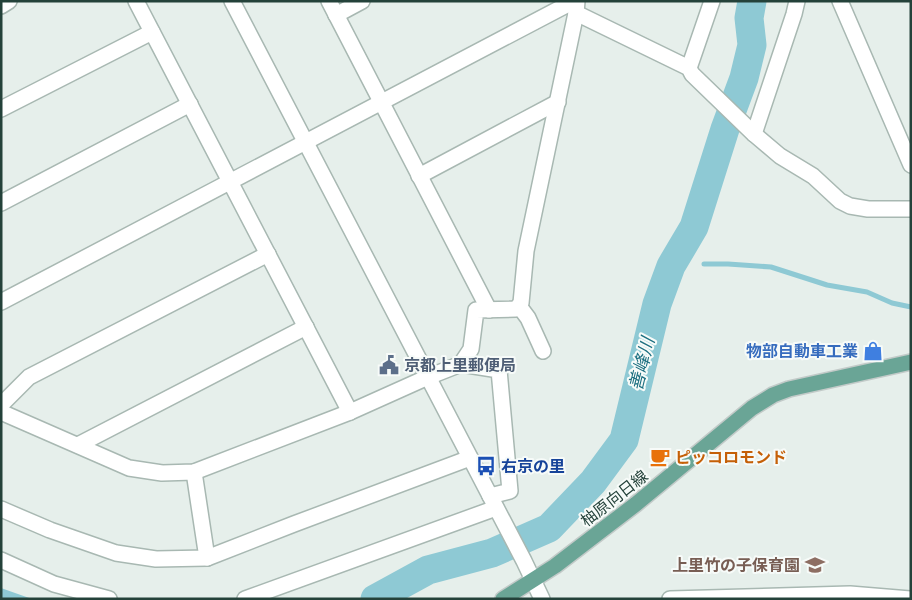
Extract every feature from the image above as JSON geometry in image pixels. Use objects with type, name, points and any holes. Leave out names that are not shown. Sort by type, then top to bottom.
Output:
[{"type":"main road","name":"柚原向日線","points":[[503,599],[561,561],[636,504],[761,401],[789,389],[911,362]]},
{"type":"street","points":[[1,6],[10,1]]},
{"type":"street","points":[[136,1],[350,412]]},
{"type":"street","points":[[232,1],[542,599]]},
{"type":"street","points":[[329,1],[489,310]]},
{"type":"street","points":[[336,15],[362,1]]},
{"type":"street","points":[[691,71],[712,1]]},
{"type":"street","points":[[754,134],[797,1]]},
{"type":"street","points":[[840,1],[911,165]]},
{"type":"street","points":[[576,5],[691,71],[754,134],[780,156],[813,176],[840,201],[850,206],[868,209],[911,209]]},
{"type":"street","points":[[461,364],[471,349],[476,310],[516,309],[521,303],[526,251],[558,102],[576,5]]},
{"type":"street","points":[[1,302],[381,102],[576,5]]},
{"type":"street","points":[[1,109],[152,32]]},
{"type":"street","points":[[419,176],[558,102]]},
{"type":"street","points":[[1,203],[190,104]]},
{"type":"street","points":[[1,405],[29,377],[268,254]]},
{"type":"street","points":[[519,306],[532,326],[543,351]]},
{"type":"street","points":[[78,445],[306,327]]},
{"type":"street","points":[[1,412],[129,468],[162,473],[194,472],[350,412],[461,364],[499,370],[510,491],[493,503],[245,599]]},
{"type":"street","points":[[1,509],[50,530],[116,553],[156,559],[207,558],[470,458]]},
{"type":"street","points":[[194,472],[207,558]]},
{"type":"street","points":[[1,560],[54,584],[109,599]]},
{"type":"street","points":[[670,599],[850,594],[910,599]]},
{"type":"water","points":[[1,588],[32,599],[1,599]]},
{"type":"waterway","name":"善峰川","points":[[375,599],[428,570],[492,553],[549,528],[593,482],[624,440],[657,304],[671,266],[694,227],[725,129],[744,78],[752,45],[749,18],[752,1]]},
{"type":"waterway","points":[[704,264],[771,267],[827,285],[867,292],[892,303],[911,307]]},
{"type":"place","name":"物部自動車工業","points":[[873,351]]},
{"type":"place","name":"京都上里郵便局","points":[[389,365]]},
{"type":"place","name":"ピッコロモンド","points":[[660,457]]},
{"type":"place","name":"右京の里","points":[[486,466]]},
{"type":"place","name":"上里竹の子保育園","points":[[815,565]]}]
